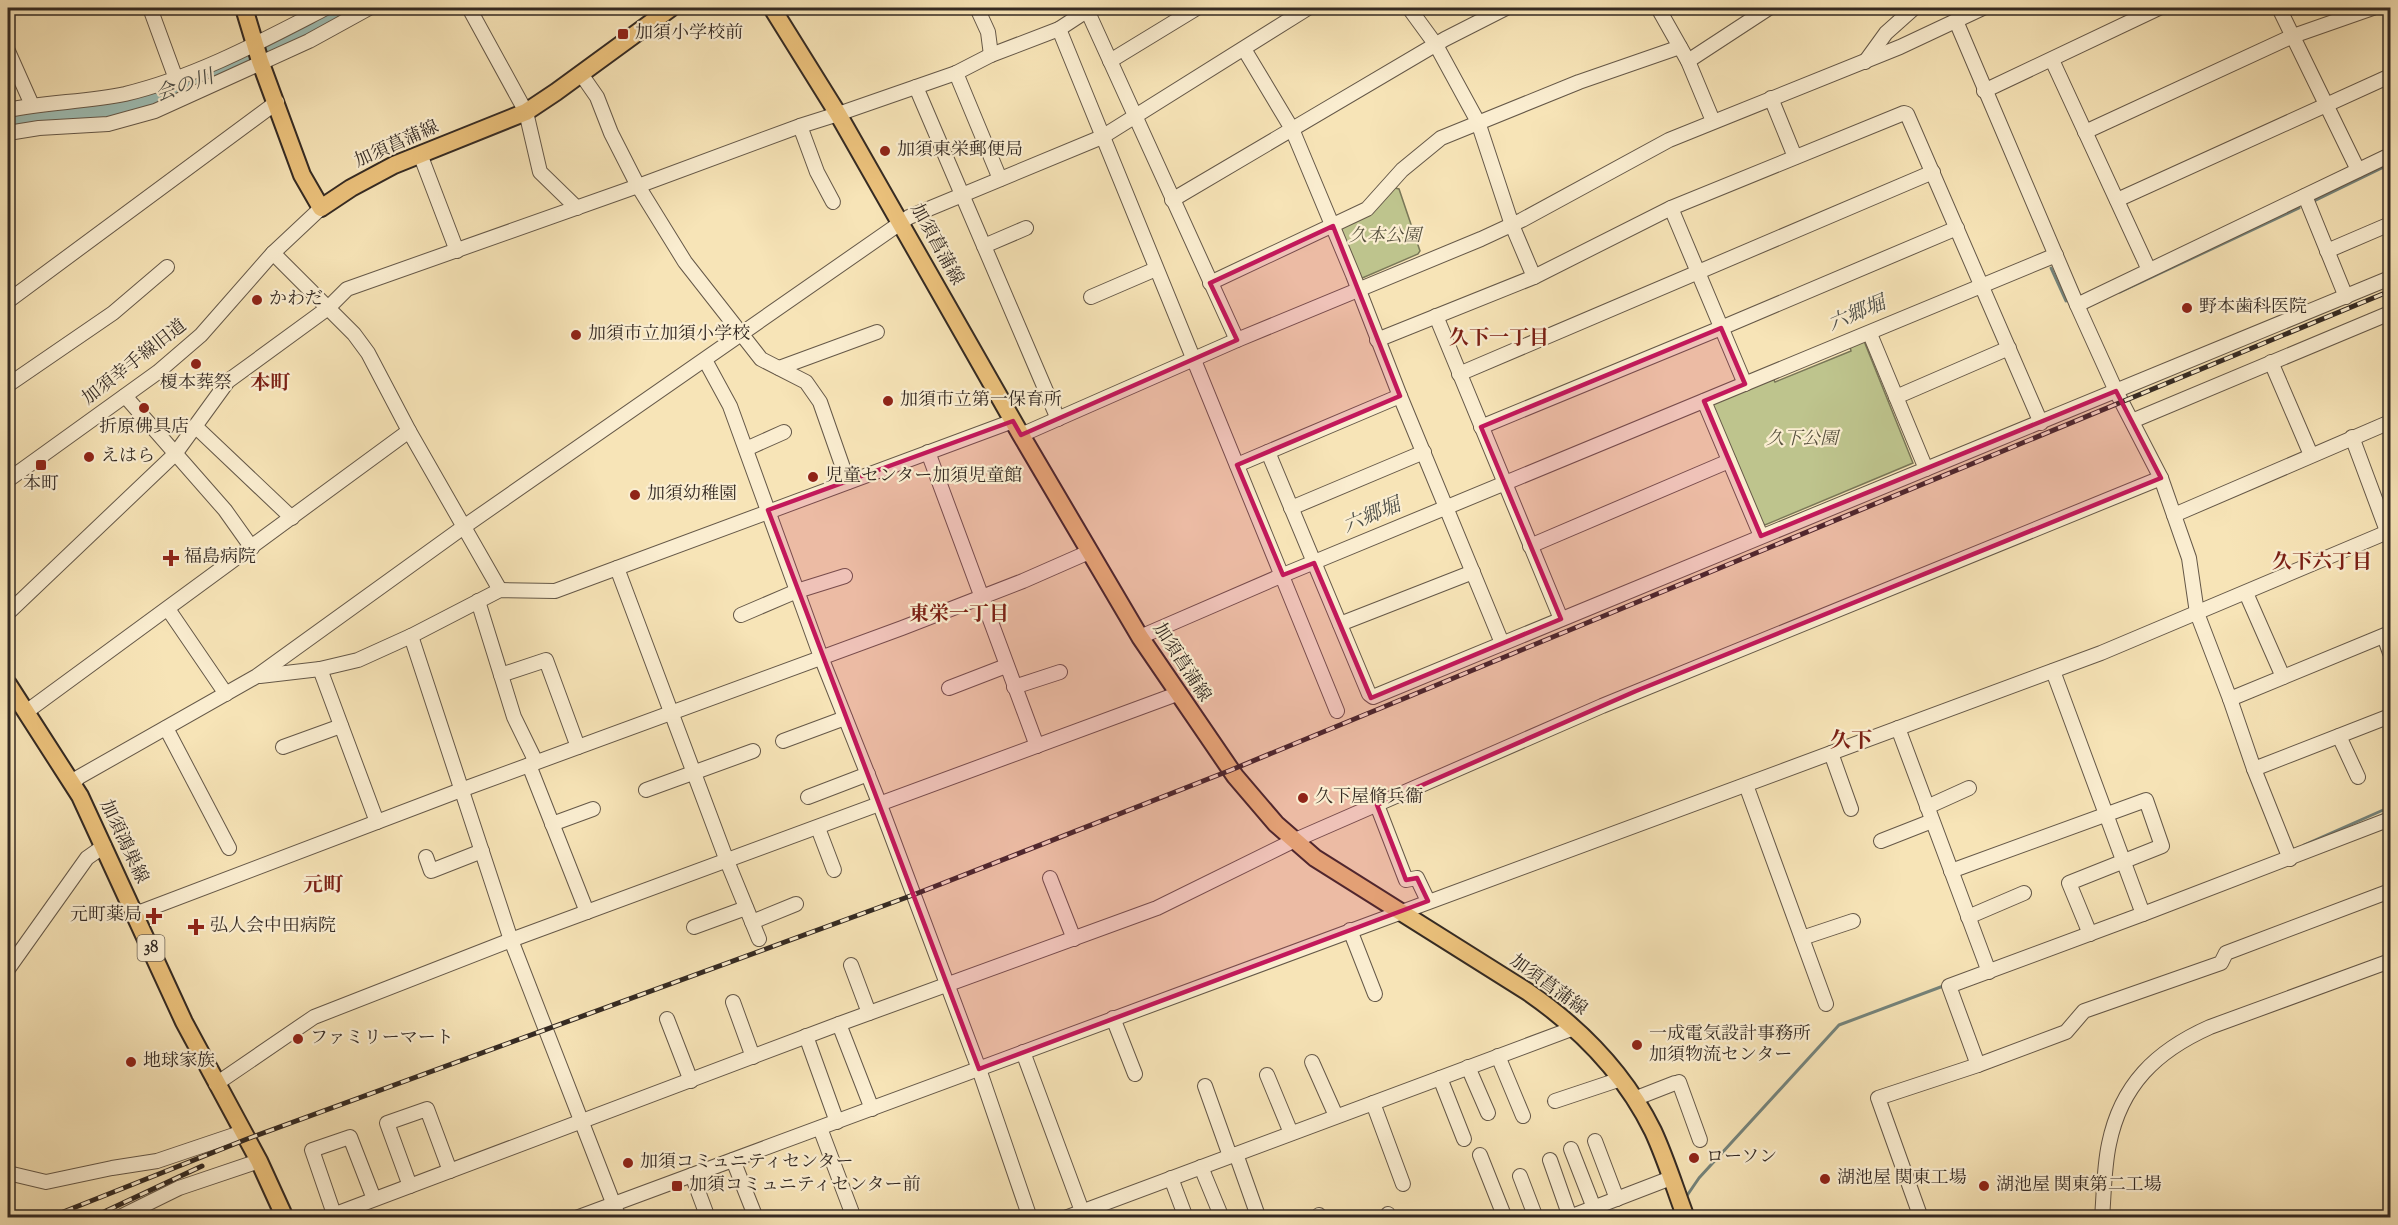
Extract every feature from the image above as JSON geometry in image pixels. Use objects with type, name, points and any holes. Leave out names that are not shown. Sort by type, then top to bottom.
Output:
[{"type":"main road","points":[[244,8],[258,54],[302,175],[321,208]]},
{"type":"main road","name":"加須菖蒲線","points":[[321,208],[373,175],[526,112],[581,74],[667,8]]},
{"type":"main road","name":"加須菖蒲線","points":[[772,8],[838,114],[1017,428],[1140,637],[1235,776],[1293,841],[1343,877],[1528,992],[1574,1028],[1621,1079],[1634,1099],[1653,1131],[1683,1210]]},
{"type":"main road","name":"加須鴻巣線","points":[[8,684],[73,783],[184,1022],[259,1161],[285,1218]]},
{"type":"street","points":[[150,8],[176,79]]},
{"type":"street","points":[[8,133],[39,128],[108,124],[155,111],[258,54],[326,8]]},
{"type":"street","points":[[8,110],[123,94],[309,41],[369,8]]},
{"type":"street","points":[[469,8],[526,112],[540,172],[577,208]]},
{"type":"street","points":[[977,8],[988,32],[991,56]]},
{"type":"street","points":[[1110,61],[1197,8]]},
{"type":"street","points":[[73,783],[79,777],[257,676],[465,526],[901,222],[1102,137],[1308,8]]},
{"type":"street","points":[[1409,8],[1436,45],[1478,122],[1512,225],[1534,277]]},
{"type":"street","points":[[1172,200],[1436,45],[1506,8]]},
{"type":"street","points":[[1658,8],[1688,60],[1713,121]]},
{"type":"street","points":[[1688,60],[1769,8]]},
{"type":"street","points":[[1864,62],[1886,33],[1914,8]]},
{"type":"street","points":[[257,676],[320,669],[358,660],[411,636],[500,590],[555,591],[928,452],[1058,419],[1237,340],[1440,257],[1512,225],[1631,159],[1713,121],[1864,62],[1983,8]]},
{"type":"street","points":[[1986,94],[2159,8]]},
{"type":"street","points":[[2279,8],[2358,170]]},
{"type":"street","points":[[2085,132],[2293,36],[2373,8]]},
{"type":"street","points":[[8,613],[175,454],[228,381],[327,308],[347,289],[800,126],[956,73],[991,56],[1059,29],[1085,10],[1237,340]]},
{"type":"street","points":[[1956,21],[2077,305],[2116,391],[2161,478],[2189,558],[2197,614],[2290,859]]},
{"type":"street","points":[[1059,29],[1337,711]]},
{"type":"street","points":[[1210,283],[1333,226],[1372,205],[1402,170],[1434,142],[1478,122],[1680,47]]},
{"type":"street","points":[[1244,49],[1292,129],[1502,643]]},
{"type":"street","points":[[8,51],[32,105]]},
{"type":"street","points":[[2052,60],[2149,270]]},
{"type":"street","points":[[956,73],[1000,179]]},
{"type":"street","points":[[581,74],[597,97],[610,133],[675,249],[761,359],[806,382],[820,402],[848,482]]},
{"type":"street","points":[[2117,201],[2391,76]]},
{"type":"street","points":[[916,87],[1058,419]]},
{"type":"street","points":[[1771,98],[1795,158]]},
{"type":"street","points":[[8,301],[277,102]]},
{"type":"street","points":[[1377,340],[1534,277],[1671,208],[1904,112],[1907,114],[1933,172],[2041,423]]},
{"type":"street","points":[[800,126],[817,172],[833,202]]},
{"type":"street","points":[[420,154],[457,251]]},
{"type":"street","points":[[2077,305],[2391,155]]},
{"type":"street","points":[[1459,374],[1933,172]]},
{"type":"street","points":[[2305,196],[2346,297]]},
{"type":"street","name":"加須幸手線旧道","points":[[8,480],[158,372],[201,335],[273,253],[321,208]]},
{"type":"street","points":[[1671,208],[1745,384]]},
{"type":"street","points":[[2327,251],[2391,224]]},
{"type":"street","points":[[984,246],[1026,228]]},
{"type":"street","points":[[1480,427],[1957,228]]},
{"type":"street","points":[[273,253],[354,334],[368,353],[409,431],[500,590]]},
{"type":"street","points":[[1140,637],[1283,575],[1870,334],[2056,255]]},
{"type":"street","points":[[8,385],[113,313],[167,267]]},
{"type":"street","points":[[1091,297],[1156,269]]},
{"type":"street","points":[[1268,452],[1369,694],[1373,697],[2391,278]]},
{"type":"street","points":[[2132,421],[2391,313]]},
{"type":"street","points":[[1436,316],[1561,619]]},
{"type":"street","points":[[779,368],[877,332]]},
{"type":"street","points":[[1870,334],[1926,469]]},
{"type":"street","points":[[1896,397],[2008,348]]},
{"type":"street","points":[[705,360],[730,406],[821,657],[880,805],[979,1069],[1030,1218]]},
{"type":"street","points":[[2271,362],[2312,455]]},
{"type":"street","points":[[125,396],[225,510],[252,548]]},
{"type":"street","points":[[1237,465],[1400,396]]},
{"type":"street","points":[[1704,401],[1761,536]]},
{"type":"street","points":[[2174,515],[2391,422]]},
{"type":"street","points":[[195,426],[292,518]]},
{"type":"street","points":[[26,712],[409,431]]},
{"type":"street","points":[[746,449],[784,432]]},
{"type":"street","points":[[576,1218],[2053,671],[2389,535],[2352,437]]},
{"type":"street","points":[[928,452],[1036,746]]},
{"type":"street","points":[[1291,508],[1424,452]]},
{"type":"street","points":[[1530,546],[1729,461]]},
{"type":"street","points":[[374,1199],[350,1137],[312,1150],[330,1216],[806,1036],[1156,908],[1293,841],[1636,691],[2161,478]]},
{"type":"street","points":[[135,914],[460,789],[981,597],[1089,552]]},
{"type":"street","points":[[617,568],[727,861],[759,939]]},
{"type":"street","points":[[1340,624],[1473,572]]},
{"type":"street","points":[[741,615],[797,591],[845,576]]},
{"type":"street","points":[[2246,593],[2283,677]]},
{"type":"street","points":[[478,601],[514,717],[552,824],[587,912]]},
{"type":"street","points":[[168,609],[226,694]]},
{"type":"street","points":[[2230,699],[2387,635],[2391,653]]},
{"type":"street","points":[[411,636],[512,940],[619,1218]]},
{"type":"street","points":[[501,675],[546,660],[578,747]]},
{"type":"street","points":[[950,688],[1006,666]]},
{"type":"street","points":[[320,669],[377,822]]},
{"type":"street","points":[[2053,671],[2143,914]]},
{"type":"street","points":[[1014,687],[1060,672]]},
{"type":"street","points":[[216,1084],[314,1017],[512,940],[1177,694]]},
{"type":"street","points":[[2254,769],[2391,716]]},
{"type":"street","points":[[783,741],[845,718]]},
{"type":"street","points":[[283,747],[341,726]]},
{"type":"street","points":[[166,728],[229,848]]},
{"type":"street","points":[[1898,728],[1989,972]]},
{"type":"street","points":[[2339,736],[2358,777]]},
{"type":"street","points":[[646,790],[753,751]]},
{"type":"street","points":[[1831,753],[1851,809]]},
{"type":"street","points":[[808,797],[868,774]]},
{"type":"street","points":[[1746,785],[1826,1004]]},
{"type":"street","points":[[1927,807],[1969,788]]},
{"type":"street","points":[[1951,871],[2146,800],[2162,846],[2069,883],[2090,934]]},
{"type":"street","points":[[1377,805],[1406,880],[1417,878],[1428,901]]},
{"type":"street","points":[[552,824],[593,809]]},
{"type":"street","points":[[1978,1065],[1949,986],[2391,819]]},
{"type":"street","points":[[1881,841],[1932,821]]},
{"type":"street","points":[[818,828],[834,870]]},
{"type":"street","points":[[8,969],[87,858],[104,846]]},
{"type":"street","points":[[426,857],[431,871],[482,851]]},
{"type":"street","points":[[1050,878],[1074,939]]},
{"type":"street","points":[[1921,1218],[1878,1098],[1978,1065],[2066,1032],[2084,1011],[2221,963],[2226,953],[2391,891]]},
{"type":"street","points":[[1968,916],[2024,893]]},
{"type":"street","points":[[752,922],[796,904]]},
{"type":"street","points":[[694,927],[746,908]]},
{"type":"street","points":[[1802,938],[1853,921]]},
{"type":"street","points":[[1350,930],[1375,994]]},
{"type":"street","points":[[2102,1218],[2108,1146],[2115,1120],[2127,1093],[2163,1053],[2186,1038],[2210,1028],[2391,961]]},
{"type":"street","points":[[851,965],[869,1013]]},
{"type":"street","points":[[733,1002],[753,1057]]},
{"type":"street","points":[[1113,1018],[1135,1074]]},
{"type":"street","points":[[667,1019],[691,1081]]},
{"type":"street","points":[[839,1024],[872,1109]]},
{"type":"street","points":[[1065,1218],[1574,1028]]},
{"type":"street","points":[[806,1036],[837,1122]]},
{"type":"street","points":[[1023,1052],[1082,1211]]},
{"type":"street","points":[[1498,1056],[1522,1116]]},
{"type":"street","points":[[1312,1062],[1336,1116]]},
{"type":"street","points":[[1468,1067],[1488,1113]]},
{"type":"street","points":[[1267,1075],[1291,1133]]},
{"type":"street","points":[[1440,1078],[1464,1138]]},
{"type":"street","points":[[1555,1101],[1621,1079]]},
{"type":"street","points":[[1634,1099],[1677,1082],[1700,1140]]},
{"type":"street","points":[[1205,1086],[1258,1216]]},
{"type":"street","points":[[1373,1103],[1403,1184]]},
{"type":"street","points":[[410,1186],[387,1123],[427,1109],[450,1171]]},
{"type":"street","points":[[820,1128],[854,1218]]},
{"type":"street","points":[[8,1173],[46,1182],[157,1161],[243,1132]]},
{"type":"street","points":[[1595,1141],[1617,1199]]},
{"type":"street","points":[[1571,1149],[1594,1208]]},
{"type":"street","points":[[1480,1155],[1505,1218]]},
{"type":"street","points":[[733,1160],[754,1213]]},
{"type":"street","points":[[1550,1160],[1569,1217],[1671,1178]]},
{"type":"street","points":[[118,1218],[179,1188],[259,1161]]},
{"type":"street","points":[[1201,1167],[1222,1218]]},
{"type":"street","points":[[692,1175],[708,1218]]},
{"type":"street","points":[[1520,1176],[1536,1218]]},
{"type":"street","points":[[1171,1178],[1186,1218]]},
{"type":"highlighted area","points":[[1333,226],[1400,396],[1237,465],[1283,575],[1314,563],[1371,698],[1561,619],[1481,427],[1721,328],[1745,384],[1704,401],[1761,536],[2116,391],[2161,478],[1636,691],[1377,805],[1406,880],[1417,878],[1428,901],[979,1069],[768,510],[1013,421],[1021,435],[1237,340],[1210,283]]},
{"type":"green space","name":"久本公園","points":[[1395,188],[1399,189],[1420,251],[1418,254],[1360,279],[1338,232]]},
{"type":"green space","name":"久下公園","points":[[1864,341],[1913,463],[1765,525],[1761,522],[1711,403],[1773,378],[1775,382],[1851,351],[1850,347]]},
{"type":"waterway","name":"会の川","points":[[8,122],[146,100],[217,76],[347,8]]},
{"type":"waterway","name":"六郷堀","points":[[2314,201],[2390,164]]},
{"type":"waterway","name":"六郷堀","points":[[2120,292],[2299,208]]},
{"type":"waterway","name":"六郷堀","points":[[2051,268],[2066,301]]},
{"type":"waterway","points":[[2304,845],[2390,807]]},
{"type":"waterway","points":[[1686,1197],[1699,1178],[1839,1025],[1946,985]]},
{"type":"waterway","points":[[1671,1218],[1677,1209]]},
{"type":"railway","points":[[48,1218],[247,1139],[913,895],[1231,770],[2390,291]]},
{"type":"railway","points":[[91,1218],[202,1166]]},
{"type":"place","name":"加須小学校前","points":[[623,34]]},
{"type":"place","name":"加須東栄郵便局","points":[[885,151]]},
{"type":"place","name":"かわだ","points":[[257,300]]},
{"type":"place","name":"野本歯科医院","points":[[2187,308]]},
{"type":"place","name":"加須市立加須小学校","points":[[576,335]]},
{"type":"place","name":"榎本葬祭","points":[[196,364]]},
{"type":"place","name":"加須市立第一保育所","points":[[888,401]]},
{"type":"place","name":"折原佛具店","points":[[144,408]]},
{"type":"place","name":"えはら","points":[[89,457]]},
{"type":"place","name":"本町","points":[[41,465]]},
{"type":"place","name":"児童センター加須児童館","points":[[813,477]]},
{"type":"place","name":"加須幼稚園","points":[[635,495]]},
{"type":"place","name":"福島病院","points":[[171,558]]},
{"type":"place","name":"久下屋脩兵衞","points":[[1303,798]]},
{"type":"place","name":"元町薬局","points":[[154,916]]},
{"type":"place","name":"弘人会中田病院","points":[[196,927]]},
{"type":"place","name":"ファミリーマート","points":[[298,1039]]},
{"type":"place","name":"一成電気設計事務所 加須物流センター","points":[[1637,1045]]},
{"type":"place","name":"地球家族","points":[[131,1062]]},
{"type":"place","name":"ローソン","points":[[1694,1158]]},
{"type":"place","name":"加須コミュニティセンター","points":[[628,1163]]},
{"type":"place","name":"湖池屋 関東工場","points":[[1825,1179]]},
{"type":"place","name":"加須コミュニティセンター前","points":[[677,1186]]},
{"type":"place","name":"湖池屋 関東第二工場","points":[[1984,1186]]},
{"type":"district","name":"久下一丁目","points":[[1499,339]]},
{"type":"district","name":"本町","points":[[270,384]]},
{"type":"district","name":"久下六丁目","points":[[2322,563]]},
{"type":"district","name":"東栄一丁目","points":[[959,615]]},
{"type":"district","name":"久下","points":[[1851,742]]},
{"type":"district","name":"元町","points":[[323,886]]}]
